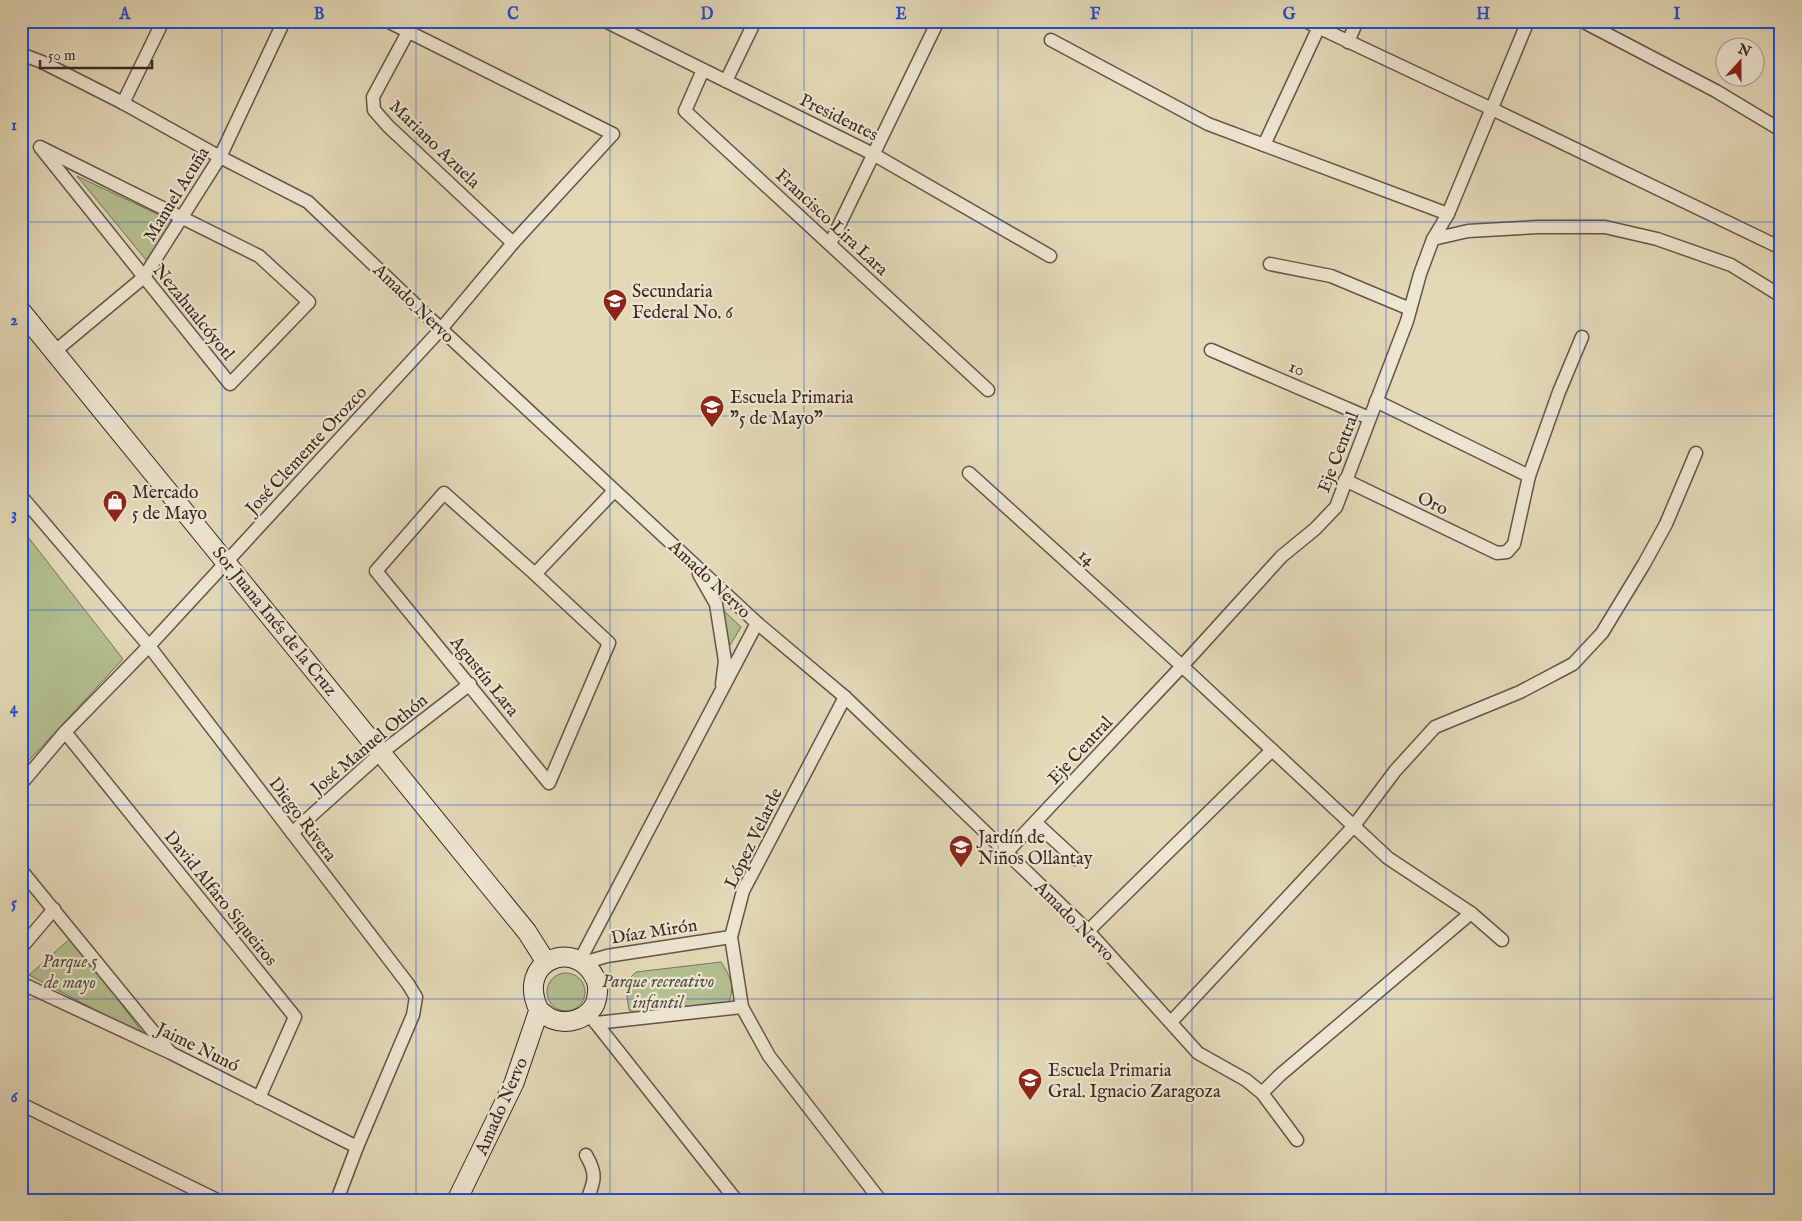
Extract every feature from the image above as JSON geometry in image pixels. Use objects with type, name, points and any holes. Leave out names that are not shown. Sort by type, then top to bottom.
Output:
[{"type":"main road","name":"Sor Juana Inés de la Cruz","points":[[21,311],[527,932],[546,962]]},
{"type":"main road","points":[[568,957],[582,962],[591,969],[597,982],[597,996],[592,1018],[563,1022],[550,1018],[539,1010],[533,998],[533,985],[537,972],[546,962],[556,958],[568,957]]},
{"type":"main road","name":"Amado Nervo","points":[[457,1200],[514,1083],[539,1010]]},
{"type":"street","points":[[123,102],[163,21]]},
{"type":"street","name":"Manuel Acuña","points":[[54,352],[144,277],[220,157],[284,21]]},
{"type":"street","points":[[387,21],[408,32]]},
{"type":"street","name":"Presidentes","points":[[605,21],[873,154],[1050,256]]},
{"type":"street","points":[[726,81],[755,21]]},
{"type":"street","points":[[830,244],[938,21]]},
{"type":"street","points":[[1305,21],[1318,29],[1492,109],[1781,248]]},
{"type":"street","points":[[1348,42],[1356,21]]},
{"type":"street","name":"Eje Central","points":[[1006,853],[1182,666],[1282,556],[1315,529],[1336,507],[1407,321],[1420,274],[1433,239],[1448,214],[1528,21]]},
{"type":"street","points":[[1582,21],[1716,91],[1781,130]]},
{"type":"street","points":[[1264,145],[1318,29]]},
{"type":"street","name":"José Clemente Orozco","points":[[21,784],[65,732],[149,646],[441,329],[513,243],[613,134],[408,32]]},
{"type":"street","name":"Mariano Azuela","points":[[408,32],[374,97],[374,110],[388,126],[513,243]]},
{"type":"street","points":[[1051,40],[1208,124],[1448,214]]},
{"type":"street","name":"Amado Nervo","points":[[21,54],[42,62],[123,102],[220,157],[308,202],[441,329],[757,623],[845,697],[1088,931],[1198,1053],[1246,1080],[1262,1093],[1297,1140]]},
{"type":"street","name":"Francisco Lira Lara","points":[[703,70],[685,111],[988,390]]},
{"type":"street","name":"Nezahualcóyotl","points":[[40,147],[183,218],[259,256],[308,302],[230,384],[40,147]]},
{"type":"street","points":[[1433,239],[1468,230],[1605,227],[1657,239],[1731,265],[1781,296]]},
{"type":"street","points":[[1270,264],[1331,276],[1410,310]]},
{"type":"street","points":[[1376,401],[1529,476],[1559,392],[1582,337]]},
{"type":"street","name":"10","points":[[1211,350],[1369,418]]},
{"type":"street","points":[[1171,1022],[1352,827],[1396,771],[1435,727],[1520,692],[1573,664],[1602,633],[1666,524],[1696,453]]},
{"type":"street","name":"14","points":[[969,473],[1182,666],[1352,827],[1388,858],[1470,913],[1502,940]]},
{"type":"street","name":"Oro","points":[[1345,480],[1496,553],[1507,552],[1514,544],[1529,476]]},
{"type":"street","points":[[535,574],[614,491]]},
{"type":"street","name":"Agustín Lara","points":[[444,493],[609,643],[549,783],[470,684],[376,571],[444,493]]},
{"type":"street","name":"Diego Rivera","points":[[21,496],[149,646],[408,984],[416,997],[413,1015],[336,1200]]},
{"type":"street","points":[[691,561],[716,604],[725,661],[721,692]]},
{"type":"street","name":"Amado Nervo","points":[[582,962],[757,623]]},
{"type":"street","name":"José Manuel Othón","points":[[292,833],[381,752],[470,684]]},
{"type":"street","name":"López Velarde","points":[[845,697],[743,892],[731,937],[742,1007],[769,1056],[880,1200]]},
{"type":"street","name":"David Alfaro Siqueiros","points":[[65,732],[295,1017],[259,1098]]},
{"type":"street","points":[[1088,931],[1272,750]]},
{"type":"street","points":[[1036,823],[1075,859]]},
{"type":"street","points":[[21,870],[171,1053]]},
{"type":"street","points":[[21,948],[54,909]]},
{"type":"street","points":[[1262,1093],[1280,1075],[1470,913]]},
{"type":"street","name":"Díaz Mirón","points":[[582,962],[607,956],[731,937]]},
{"type":"street","name":"Jaime Nunó","points":[[21,983],[171,1053],[357,1146]]},
{"type":"street","points":[[592,1018],[742,1007]]},
{"type":"street","points":[[592,1018],[736,1200]]},
{"type":"street","points":[[21,1104],[217,1200]]},
{"type":"street","points":[[586,1155],[593,1166],[595,1179],[590,1198]]},
{"type":"green space","points":[[77,176],[172,221],[147,261]]},
{"type":"green space","points":[[21,528],[123,659],[21,769]]},
{"type":"green space","points":[[722,609],[741,627],[729,647]]},
{"type":"green space","name":"Parque 5 de mayo","points":[[72,937],[145,1036],[29,975]]},
{"type":"green space","name":"Parque recreativo infantil","points":[[721,962],[732,988],[727,1005],[640,1015],[629,1010],[625,983],[636,972]]},
{"type":"green space","points":[[566,973],[579,979],[585,992],[579,1005],[566,1011],[553,1005],[547,992],[553,979]]},
{"type":"place","name":"Secundaria Federal No. 6","points":[[615,322]]},
{"type":"place","name":"Escuela Primaria \"5 de Mayo\"","points":[[712,428]]},
{"type":"place","name":"Mercado 5 de Mayo","points":[[115,523]]},
{"type":"place","name":"Jardín de Niños Ollantay","points":[[961,868]]},
{"type":"place","name":"Escuela Primaria Gral. Ignacio Zaragoza","points":[[1030,1101]]}]
